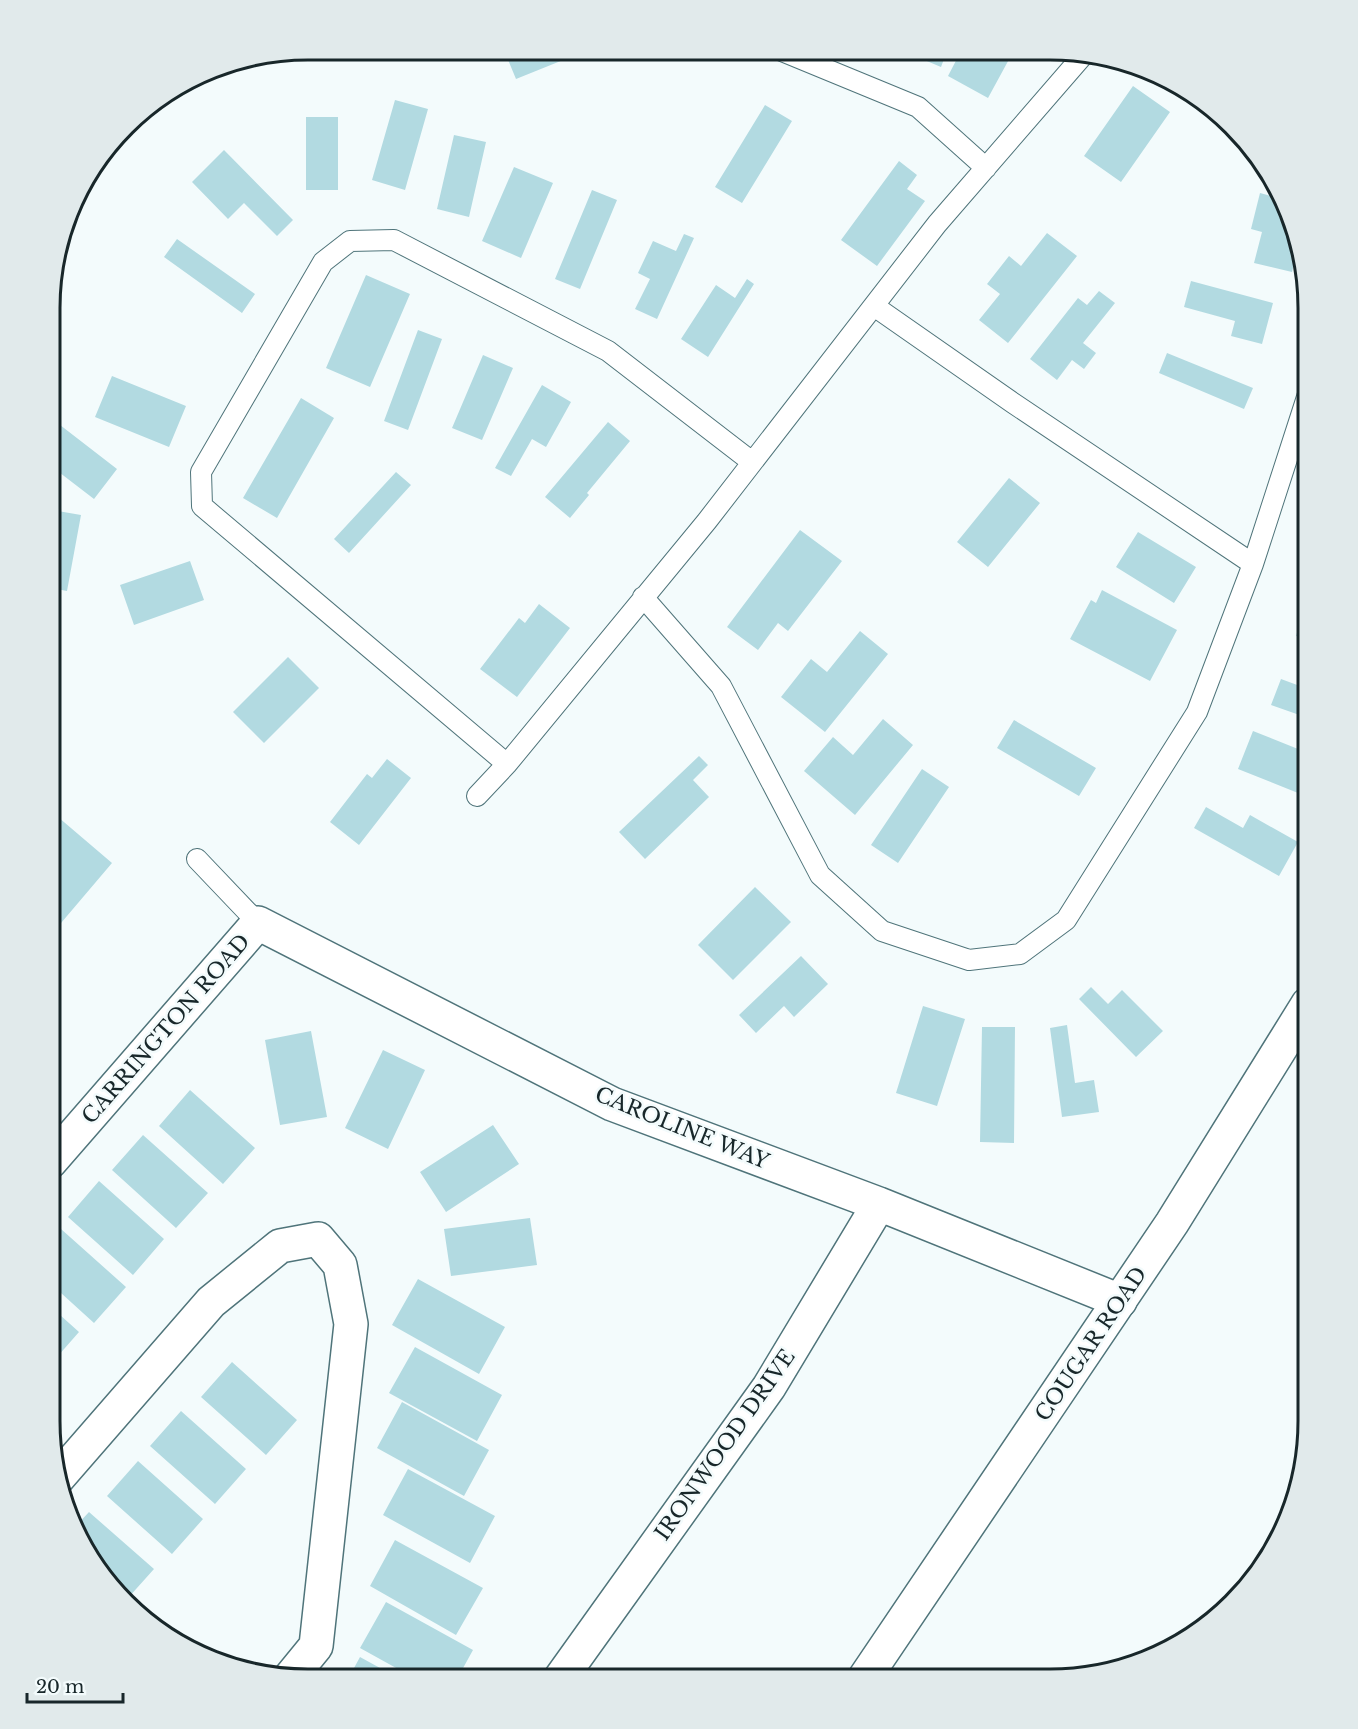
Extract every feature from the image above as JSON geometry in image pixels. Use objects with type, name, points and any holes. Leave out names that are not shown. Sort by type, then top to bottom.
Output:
[{"type":"street","name":"CARRINGTON ROAD","points":[[60,1151],[258,923]]},
{"type":"street","name":"CAROLINE WAY","points":[[258,923],[612,1104],[879,1204],[1120,1301]]},
{"type":"street","name":"COUGAR ROAD","points":[[871,1669],[1178,1213],[1298,1020]]},
{"type":"street","name":"IRONWOOD DRIVE","points":[[567,1669],[769,1386],[879,1204]]},
{"type":"street","points":[[65,1470],[211,1302],[280,1246],[318,1239],[340,1265],[351,1324],[316,1646],[297,1668]]},
{"type":"lane","points":[[804,60],[918,107],[986,168]]},
{"type":"lane","points":[[477,796],[507,764],[706,521],[937,224],[1078,62]]},
{"type":"lane","points":[[507,764],[202,506],[201,472],[323,262],[350,241],[394,240],[608,351],[752,462]]},
{"type":"lane","points":[[874,306],[1013,403],[1253,564]]},
{"type":"lane","points":[[643,597],[721,686],[820,875],[882,931],[969,960],[1020,954],[1066,920],[1197,712],[1253,564],[1298,425]]},
{"type":"lane","points":[[197,859],[258,923]]},
{"type":"building","points":[[508,60],[563,60],[516,79]]},
{"type":"building","points":[[924,60],[944,60],[941,67]]},
{"type":"building","points":[[956,60],[1009,60],[988,98],[948,76]]},
{"type":"building","points":[[1133,86],[1170,112],[1121,182],[1084,156]]},
{"type":"building","points":[[395,100],[428,109],[405,190],[372,180]]},
{"type":"building","points":[[765,105],[792,121],[742,203],[715,187]]},
{"type":"building","points":[[306,117],[338,117],[338,190],[306,190]]},
{"type":"building","points":[[454,135],[486,142],[469,217],[437,209]]},
{"type":"building","points":[[224,150],[293,220],[277,236],[244,203],[228,219],[192,182]]},
{"type":"building","points":[[899,161],[917,175],[907,189],[925,201],[877,266],[841,240]]},
{"type":"building","points":[[514,167],[553,183],[521,258],[482,241]]},
{"type":"building","points":[[592,190],[617,200],[580,289],[555,279]]},
{"type":"building","points":[[1260,193],[1271,196],[1290,244],[1294,264],[1292,272],[1254,263],[1262,232],[1251,229]]},
{"type":"building","points":[[1047,233],[1077,256],[1008,343],[979,320],[1000,294],[987,284],[1009,256],[1021,266]]},
{"type":"building","points":[[684,234],[694,238],[657,319],[635,309],[650,279],[638,273],[653,241],[676,251]]},
{"type":"building","points":[[177,239],[255,294],[242,313],[164,257]]},
{"type":"building","points":[[366,275],[410,294],[370,387],[326,368]]},
{"type":"building","points":[[747,279],[754,284],[708,357],[681,339],[716,285],[735,298]]},
{"type":"building","points":[[1191,281],[1273,303],[1262,344],[1231,336],[1235,321],[1184,307]]},
{"type":"building","points":[[1099,291],[1115,303],[1083,343],[1096,353],[1084,369],[1072,360],[1057,380],[1030,359],[1078,298],[1087,305]]},
{"type":"building","points":[[418,330],[442,339],[408,430],[384,421]]},
{"type":"building","points":[[1167,353],[1253,388],[1244,409],[1159,373]]},
{"type":"building","points":[[483,355],[513,368],[482,440],[452,428]]},
{"type":"building","points":[[112,376],[186,406],[169,447],[95,417]]},
{"type":"building","points":[[542,385],[571,402],[546,447],[532,439],[511,476],[495,468]]},
{"type":"building","points":[[301,398],[334,418],[277,518],[243,498]]},
{"type":"building","points":[[608,422],[630,441],[587,493],[589,495],[570,518],[545,497]]},
{"type":"building","points":[[60,425],[117,469],[94,499],[60,473]]},
{"type":"building","points":[[396,472],[411,485],[349,553],[334,539]]},
{"type":"building","points":[[1009,478],[1040,503],[988,567],[957,542]]},
{"type":"building","points":[[60,511],[81,515],[67,591],[60,590]]},
{"type":"building","points":[[800,530],[842,561],[788,631],[778,623],[758,650],[727,627]]},
{"type":"building","points":[[1138,532],[1196,567],[1174,603],[1116,567]]},
{"type":"building","points":[[190,561],[204,600],[134,625],[120,585]]},
{"type":"building","points":[[1102,590],[1177,630],[1150,681],[1070,639],[1091,600],[1096,603]]},
{"type":"building","points":[[539,604],[570,628],[517,697],[480,669],[519,618],[525,623]]},
{"type":"building","points":[[860,631],[888,654],[825,732],[781,697],[811,659],[827,672]]},
{"type":"building","points":[[288,657],[319,688],[264,743],[233,712]]},
{"type":"building","points":[[1281,679],[1298,685],[1298,714],[1271,705]]},
{"type":"building","points":[[883,719],[913,745],[855,815],[804,771],[833,737],[853,755]]},
{"type":"building","points":[[1014,720],[1096,768],[1079,796],[997,748]]},
{"type":"building","points":[[1253,731],[1298,749],[1298,793],[1238,769]]},
{"type":"building","points":[[699,756],[708,765],[693,780],[709,797],[645,859],[619,832]]},
{"type":"building","points":[[387,759],[411,778],[359,845],[330,822],[367,774],[372,778]]},
{"type":"building","points":[[922,769],[949,787],[898,863],[871,845]]},
{"type":"building","points":[[1206,807],[1243,828],[1250,815],[1298,842],[1279,876],[1194,828]]},
{"type":"building","points":[[60,819],[112,863],[60,924]]},
{"type":"building","points":[[755,887],[791,922],[733,980],[698,945]]},
{"type":"building","points":[[801,956],[828,984],[794,1017],[784,1006],[756,1033],[739,1015]]},
{"type":"building","points":[[1091,987],[1108,1004],[1122,990],[1163,1031],[1136,1057],[1079,999]]},
{"type":"building","points":[[923,1006],[965,1019],[937,1106],[896,1093]]},
{"type":"building","points":[[1067,1025],[1075,1083],[1094,1080],[1099,1112],[1062,1117],[1050,1028]]},
{"type":"building","points":[[982,1027],[1015,1027],[1014,1143],[980,1142]]},
{"type":"building","points":[[311,1031],[327,1117],[280,1125],[265,1040]]},
{"type":"building","points":[[383,1050],[425,1070],[388,1149],[345,1128]]},
{"type":"building","points":[[190,1090],[255,1148],[223,1184],[159,1126]]},
{"type":"building","points":[[493,1125],[519,1164],[446,1212],[420,1172]]},
{"type":"building","points":[[143,1135],[208,1193],[176,1228],[112,1170]]},
{"type":"building","points":[[99,1181],[164,1239],[133,1275],[68,1217]]},
{"type":"building","points":[[530,1218],[537,1265],[451,1276],[444,1229]]},
{"type":"building","points":[[60,1230],[126,1287],[94,1323],[60,1292]]},
{"type":"building","points":[[418,1279],[505,1327],[479,1374],[392,1325]]},
{"type":"building","points":[[60,1315],[79,1332],[60,1354]]},
{"type":"building","points":[[415,1347],[502,1395],[477,1441],[389,1393]]},
{"type":"building","points":[[232,1362],[297,1420],[266,1455],[201,1397]]},
{"type":"building","points":[[402,1402],[489,1450],[464,1496],[377,1448]]},
{"type":"building","points":[[181,1411],[246,1469],[215,1504],[150,1446]]},
{"type":"building","points":[[138,1461],[203,1519],[172,1554],[107,1496]]},
{"type":"building","points":[[408,1469],[495,1516],[470,1563],[383,1515]]},
{"type":"building","points":[[89,1512],[154,1569],[131,1594],[121,1585],[102,1559],[81,1520]]},
{"type":"building","points":[[395,1540],[483,1588],[456,1635],[370,1586]]},
{"type":"building","points":[[386,1602],[473,1650],[463,1669],[398,1669],[360,1648]]},
{"type":"building","points":[[360,1657],[382,1669],[353,1669]]}]
